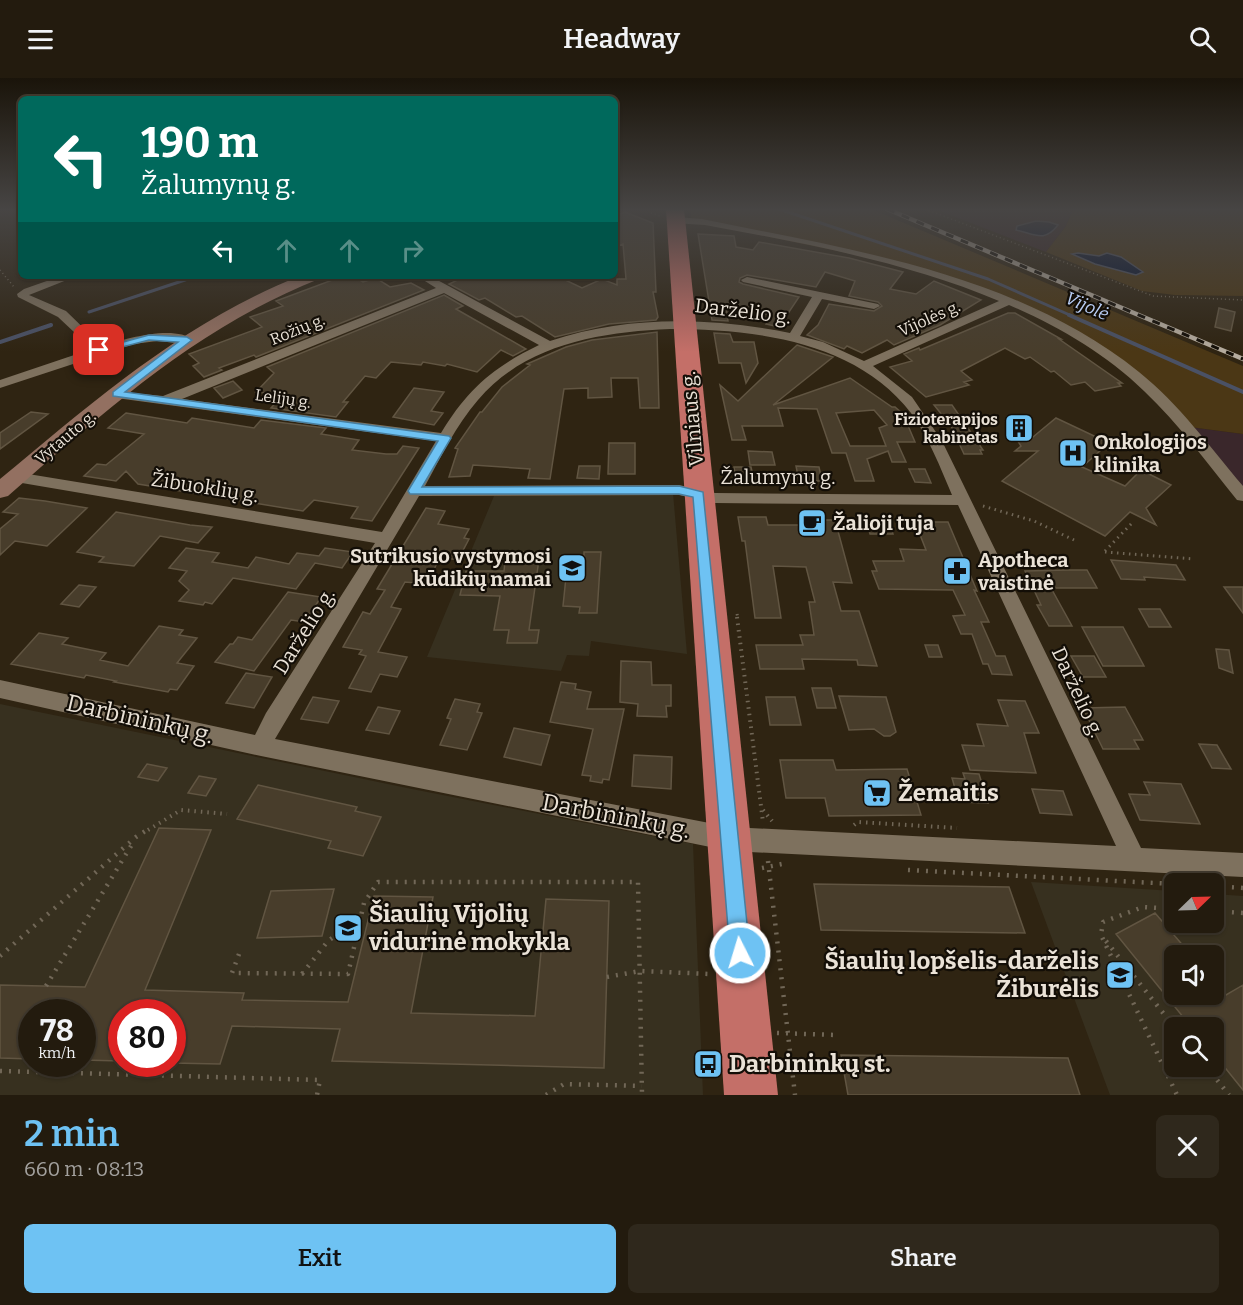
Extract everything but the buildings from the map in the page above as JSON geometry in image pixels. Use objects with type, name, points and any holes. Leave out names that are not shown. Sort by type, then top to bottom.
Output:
[{"type":"highway","name":"Vilniaus g.","points":[[678,256],[699,495],[748,840],[742,975],[766,1032],[751,1095]]},
{"type":"main road","name":"Vytauto g.","points":[[0,491],[116,394],[187,340],[245,306],[307,279]]},
{"type":"street","points":[[864,256],[952,279],[1009,301],[1082,338],[1134,375],[1160,399],[1243,496]]},
{"type":"street","points":[[64,279],[23,294],[24,297],[62,314],[99,350]]},
{"type":"street","points":[[427,279],[548,345]]},
{"type":"street","points":[[747,280],[874,306]]},
{"type":"street","name":"Rožių g.","points":[[164,400],[443,289]]},
{"type":"street","points":[[793,337],[819,295]]},
{"type":"street","name":"Vijolės g.","points":[[863,366],[1009,301]]},
{"type":"street","name":"Darželio g.","points":[[261,746],[273,720],[387,539],[445,438],[477,392],[491,380],[526,356],[548,345],[604,330],[684,325],[760,331],[793,337],[863,366],[896,388],[917,412],[963,500],[1134,859]]},
{"type":"street","points":[[0,384],[99,350],[149,338],[187,340]]},
{"type":"street","name":"Lelijų g.","points":[[116,394],[445,438]]},
{"type":"street","name":"Žibuoklių g.","points":[[16,477],[387,539]]},
{"type":"street","name":"Žalumynų g.","points":[[414,491],[679,490],[715,498],[963,500]]},
{"type":"street","name":"Darbininkų g.","points":[[0,689],[261,746],[748,840],[1243,865]]},
{"type":"path","points":[[1049,256],[1153,296],[1243,300]]},
{"type":"path","points":[[0,270],[11,280],[15,292],[23,294]]},
{"type":"path","points":[[963,500],[1034,521],[1074,540]]},
{"type":"path","points":[[1133,522],[1105,552],[1194,559]]},
{"type":"path","points":[[0,956],[136,837],[181,810],[227,814]]},
{"type":"path","points":[[45,986],[136,837]]},
{"type":"path","points":[[748,840],[768,869],[766,1032],[795,1095]]},
{"type":"path","points":[[768,869],[790,862]]},
{"type":"path","points":[[899,869],[1164,883]]},
{"type":"path","points":[[238,954],[232,973],[348,974],[364,903],[378,882],[638,882],[642,1095]]},
{"type":"path","points":[[1224,887],[1243,888]]},
{"type":"path","points":[[1164,908],[1143,907],[1103,922],[1101,935],[1177,1095]]},
{"type":"path","points":[[1224,912],[1243,913]]},
{"type":"path","points":[[302,974],[328,941],[360,918]]},
{"type":"path","points":[[1101,935],[1166,1017]]},
{"type":"path","points":[[607,977],[639,971],[742,975]]},
{"type":"path","points":[[766,1032],[836,1035]]},
{"type":"path","points":[[0,1071],[320,1080],[317,1095]]},
{"type":"path","points":[[1215,1077],[1229,1095]]},
{"type":"path","points":[[546,1095],[564,1084],[642,1086]]},
{"type":"shaded area","points":[[864,256],[983,256],[1243,366],[1243,434],[1182,426],[1160,399],[1082,338],[980,289]]},
{"type":"shaded area","points":[[1057,256],[1243,256],[1243,296],[1175,295],[1142,291]]},
{"type":"shaded area","points":[[1182,426],[1243,434],[1243,496]]},
{"type":"shaded area","name":"Sutrikusio vystymosi kūdikių namai","points":[[673,493],[687,654],[591,641],[589,656],[567,655],[561,671],[427,657],[494,496]]},
{"type":"shaded area","name":"Šiaulių Vijolių vidurinė mokykla","points":[[0,704],[693,844],[703,1095],[0,1095]]},
{"type":"shaded area","name":"Šiaulių lopšelis-darželis Žiburėlis","points":[[1031,882],[1164,890],[1164,933],[1224,933],[1224,895],[1243,896],[1243,1095],[1110,1095]]},
{"type":"water","points":[[1078,256],[1119,256],[1143,272],[1136,275],[1095,264]]},
{"type":"waterway","name":"Vijolė","points":[[921,256],[988,279],[1072,316]]},
{"type":"waterway","points":[[89,312],[188,279]]},
{"type":"waterway","name":"Vijolė","points":[[1069,315],[1243,392]]},
{"type":"waterway","points":[[0,342],[51,325]]},
{"type":"railway","points":[[1000,256],[1243,359]]},
{"type":"place","name":"Fizioterapijos kabinetas","points":[[1019,428]]},
{"type":"place","name":"Onkologijos klinika","points":[[1073,453]]},
{"type":"place","name":"Žalioji tuja","points":[[812,523]]},
{"type":"place","name":"Sutrikusio vystymosi kūdikių namai","points":[[572,568]]},
{"type":"place","name":"Apotheca vaistinė","points":[[957,571]]},
{"type":"place","name":"Žemaitis","points":[[877,793]]},
{"type":"place","name":"Šiaulių Vijolių vidurinė mokykla","points":[[348,928]]},
{"type":"place","name":"Šiaulių lopšelis-darželis Žiburėlis","points":[[1120,975]]},
{"type":"place","name":"Darbininkų st.","points":[[708,1064]]},
{"type":"route","points":[[99,350],[132,340],[157,337],[187,340],[116,394],[445,438],[414,491],[679,490],[699,495],[740,953]]}]
